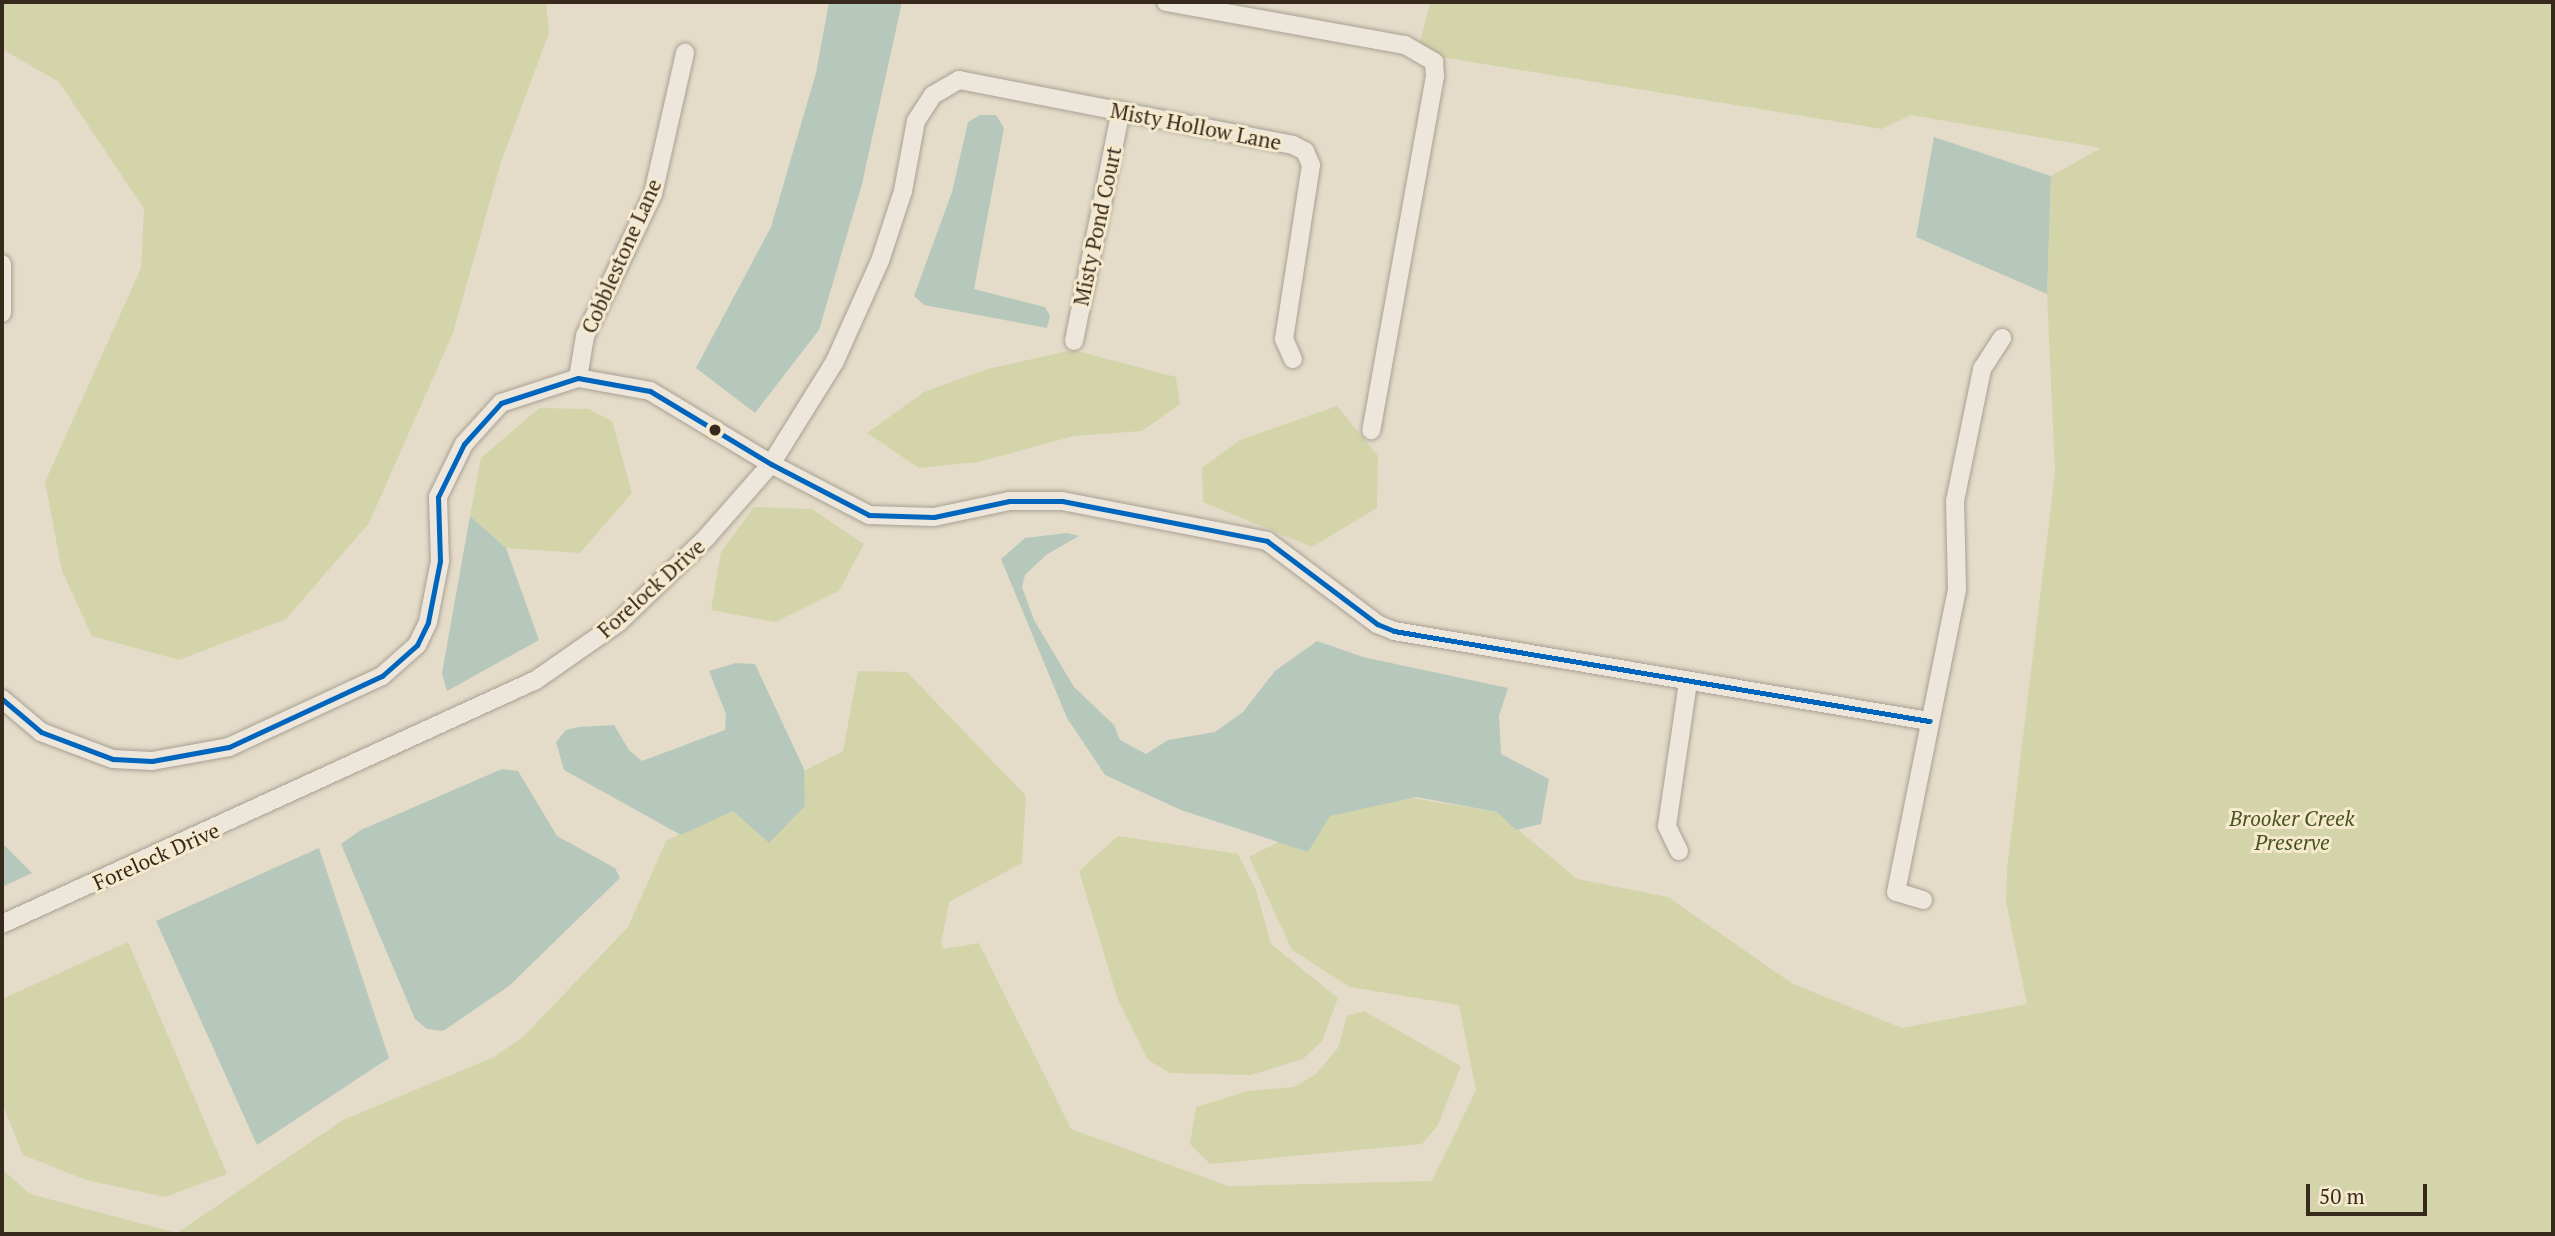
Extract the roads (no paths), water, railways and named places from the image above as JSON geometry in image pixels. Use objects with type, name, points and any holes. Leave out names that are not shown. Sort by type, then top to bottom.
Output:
[{"type":"street","points":[[1166,2],[1405,45],[1434,62],[1435,76],[1371,430]]},
{"type":"street","name":"Cobblestone Lane","points":[[578,378],[585,336],[653,194],[685,52]]},
{"type":"street","name":"Misty Hollow Lane","points":[[959,80],[1293,145],[1305,151],[1311,165],[1284,339],[1293,359]]},
{"type":"street","name":"Forelock Drive","points":[[2,924],[536,680],[619,622],[706,538],[771,464],[835,362],[880,261],[903,191],[916,121],[933,95],[959,80]]},
{"type":"street","name":"Misty Pond Court","points":[[1074,341],[1121,111]]},
{"type":"street","points":[[2,264],[2,313]]},
{"type":"street","points":[[1923,900],[1896,892],[1957,589],[1955,501],[1982,369],[2002,338]]},
{"type":"street","points":[[2,699],[41,732],[113,759],[152,761],[229,747],[383,676],[417,645],[428,622],[440,561],[438,497],[464,444],[501,403],[578,378],[650,391],[771,464],[869,514],[934,517],[1009,501],[1062,501],[1267,541],[1377,624],[1394,632],[1929,721]]},
{"type":"street","points":[[1679,851],[1667,827],[1688,682]]},
{"type":"park label","name":"Brooker Creek Preserve","points":[[2292,830]]}]
